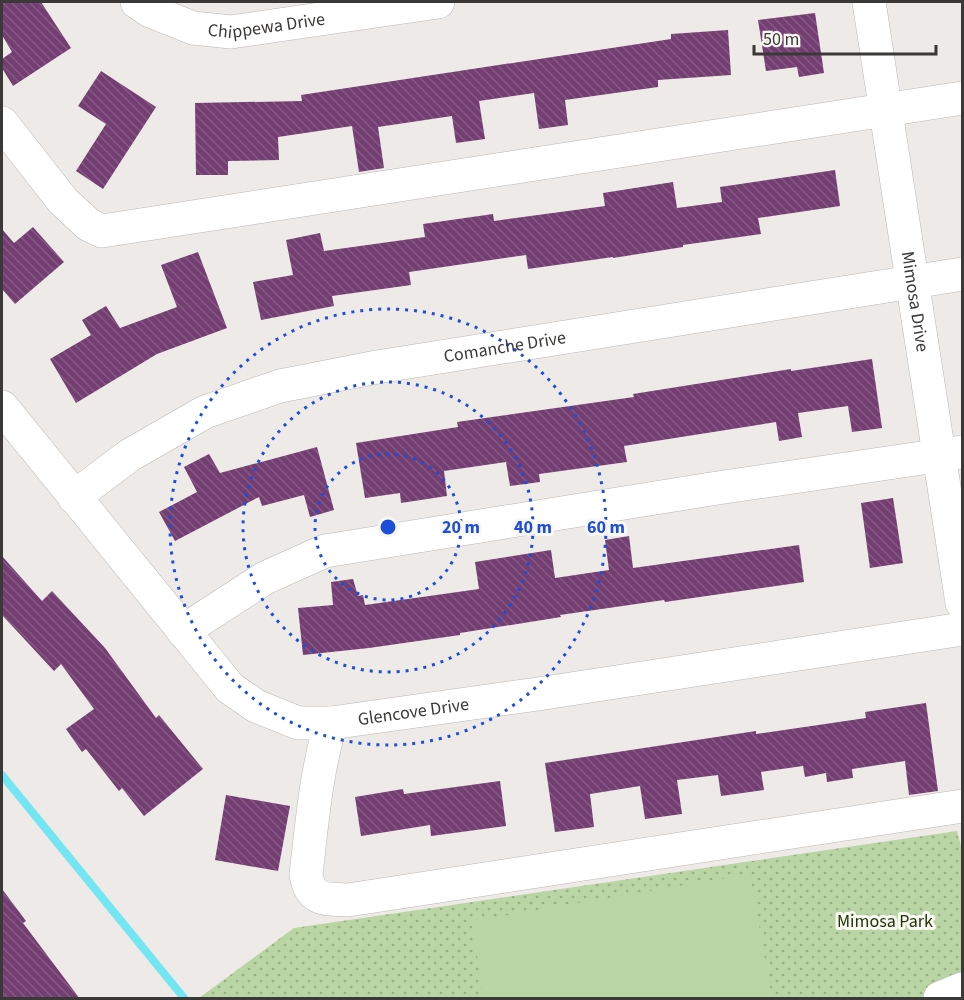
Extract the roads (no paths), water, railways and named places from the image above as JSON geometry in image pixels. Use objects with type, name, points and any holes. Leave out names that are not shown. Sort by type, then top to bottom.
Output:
[{"type":"street","name":"Chippewa Drive","points":[[137,2],[150,11],[193,28],[231,33],[438,2]]},
{"type":"street","name":"Mimosa Drive","points":[[869,2],[913,282],[951,454],[963,603]]},
{"type":"street","points":[[2,123],[63,201],[88,225],[102,231],[963,98]]},
{"type":"street","name":"Comanche Drive","points":[[74,497],[130,455],[205,412],[280,386],[377,367],[963,274]]},
{"type":"street","name":"Glencove Drive","points":[[2,407],[230,688],[256,706],[298,723],[331,723],[538,694],[963,629]]},
{"type":"street","points":[[183,631],[265,578],[326,551],[711,489],[951,454]]},
{"type":"street","points":[[331,723],[320,766],[306,874],[308,886],[315,895],[328,899],[348,900],[963,806]]},
{"type":"street","points":[[940,999],[963,989]]},
{"type":"waterway","points":[[2,775],[184,998]]},
{"type":"park label","name":"Mimosa Park","points":[[885,921]]}]
